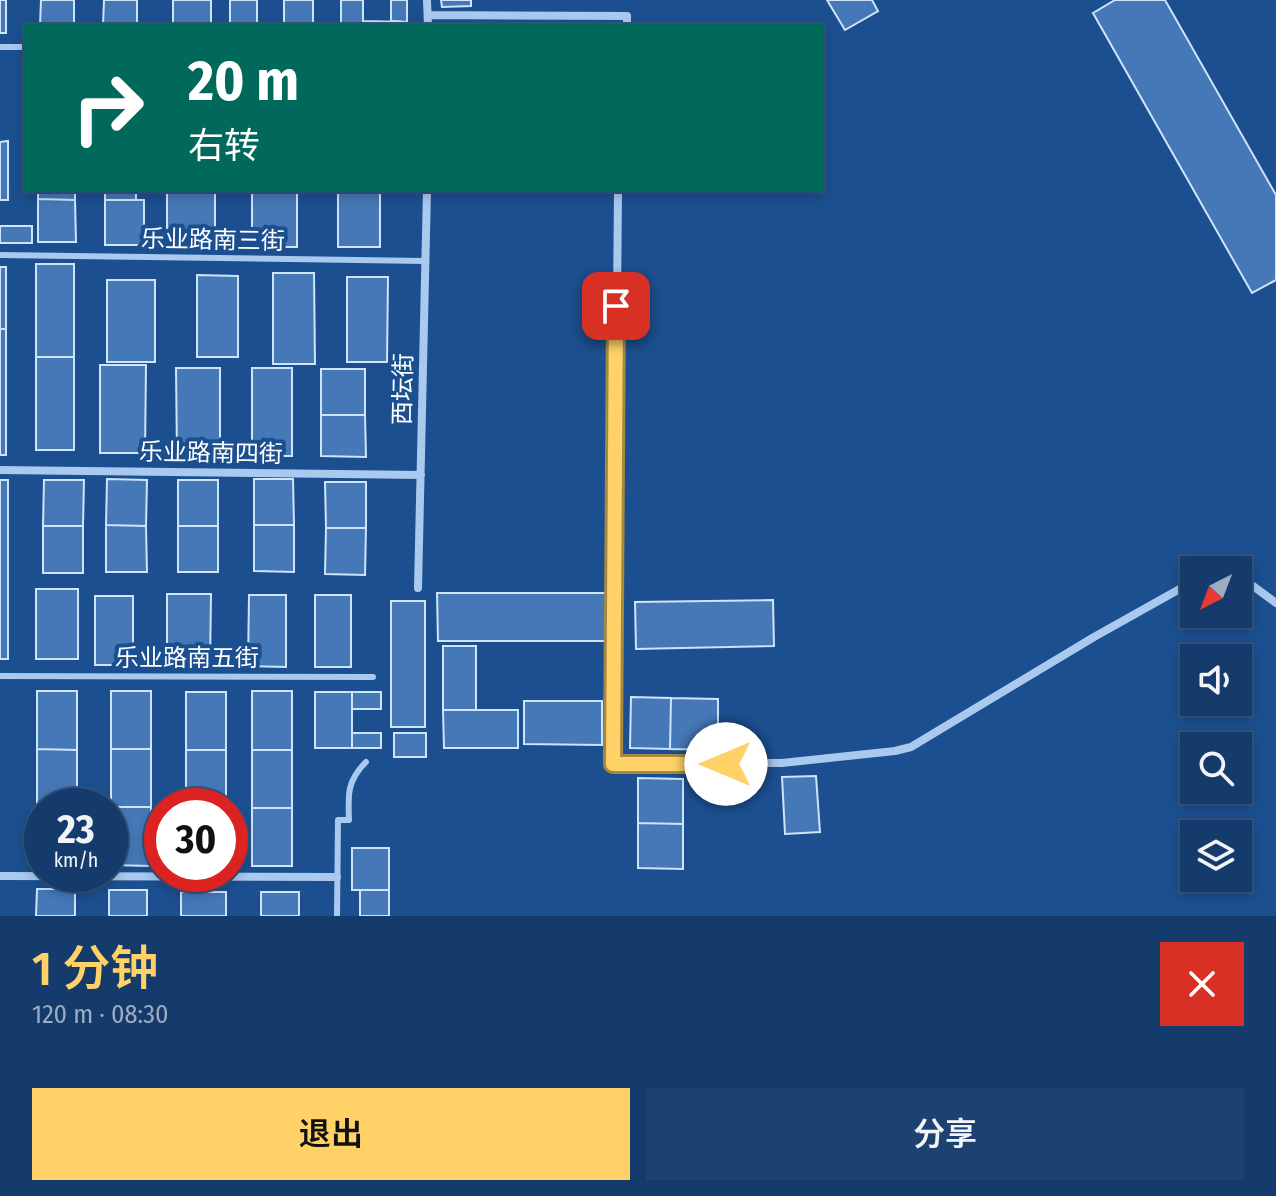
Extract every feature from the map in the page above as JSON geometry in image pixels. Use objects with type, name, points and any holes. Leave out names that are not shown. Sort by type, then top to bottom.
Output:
[{"type":"street","points":[[427,0],[428,24]]},
{"type":"street","points":[[428,15],[627,16],[627,24]]},
{"type":"street","name":"西坛街","points":[[418,588],[427,192]]},
{"type":"street","points":[[618,192],[613,764],[782,763],[911,747],[1180,589]]},
{"type":"street","name":"乐业路南四街","points":[[0,470],[421,475]]},
{"type":"street","points":[[1252,587],[1276,603]]},
{"type":"street","points":[[0,876],[337,877]]},
{"type":"lane","points":[[0,47],[24,47]]},
{"type":"lane","name":"乐业路南三街","points":[[0,255],[425,261]]},
{"type":"lane","name":"乐业路南五街","points":[[0,676],[373,677]]},
{"type":"lane","points":[[337,916],[338,820],[349,820],[348,793],[354,774],[366,762]]},
{"type":"building","points":[[0,0],[6,0],[6,33],[0,33]]},
{"type":"building","points":[[41,0],[74,0],[74,24],[40,24]]},
{"type":"building","points":[[104,0],[137,0],[137,24],[103,24]]},
{"type":"building","points":[[173,0],[211,0],[211,24],[173,24]]},
{"type":"building","points":[[230,0],[257,0],[257,24],[230,24]]},
{"type":"building","points":[[284,0],[313,0],[313,24],[284,24]]},
{"type":"building","points":[[341,0],[363,0],[363,24],[341,24]]},
{"type":"building","points":[[391,0],[407,0],[407,22],[391,21]]},
{"type":"building","points":[[441,0],[471,0],[471,6],[442,7]]},
{"type":"building","points":[[827,0],[872,0],[878,11],[845,30]]},
{"type":"building","points":[[1115,0],[1165,0],[1276,195],[1276,280],[1252,293],[1093,13]]},
{"type":"building","points":[[363,21],[407,22],[407,24],[363,24]]},
{"type":"building","points":[[8,141],[8,200],[0,200],[0,142]]},
{"type":"building","points":[[38,192],[75,192],[75,200],[38,199]]},
{"type":"building","points":[[105,192],[136,192],[136,200],[105,200]]},
{"type":"building","points":[[167,192],[215,192],[215,242],[167,242]]},
{"type":"building","points":[[252,192],[297,192],[297,247],[252,247]]},
{"type":"building","points":[[338,192],[380,192],[380,247],[338,247]]},
{"type":"building","points":[[38,199],[75,200],[76,242],[38,242]]},
{"type":"building","points":[[105,200],[144,200],[144,245],[105,245]]},
{"type":"building","points":[[0,226],[32,226],[32,243],[0,243]]},
{"type":"building","points":[[36,264],[74,264],[74,357],[36,357]]},
{"type":"building","points":[[0,267],[6,267],[6,329],[0,329]]},
{"type":"building","points":[[273,273],[314,273],[315,364],[273,364]]},
{"type":"building","points":[[197,275],[238,276],[238,357],[197,357]]},
{"type":"building","points":[[347,277],[388,277],[387,362],[347,362]]},
{"type":"building","points":[[107,280],[155,280],[155,362],[107,362]]},
{"type":"building","points":[[0,329],[6,329],[6,455],[0,455]]},
{"type":"building","points":[[36,357],[74,357],[74,450],[36,450]]},
{"type":"building","points":[[100,365],[146,365],[145,453],[100,453]]},
{"type":"building","points":[[176,368],[220,368],[220,456],[177,456]]},
{"type":"building","points":[[252,368],[292,368],[292,456],[252,456]]},
{"type":"building","points":[[321,369],[365,369],[365,415],[321,415]]},
{"type":"building","points":[[321,415],[365,415],[366,457],[321,456]]},
{"type":"building","points":[[107,479],[147,480],[146,526],[106,525]]},
{"type":"building","points":[[254,479],[293,479],[294,525],[254,525]]},
{"type":"building","points":[[0,480],[8,480],[8,659],[0,659]]},
{"type":"building","points":[[44,480],[84,480],[83,526],[43,526]]},
{"type":"building","points":[[178,480],[218,480],[218,526],[178,526]]},
{"type":"building","points":[[325,482],[366,482],[366,528],[326,528]]},
{"type":"building","points":[[106,525],[146,526],[147,572],[106,572]]},
{"type":"building","points":[[254,525],[294,525],[294,572],[254,571]]},
{"type":"building","points":[[43,526],[83,526],[83,573],[43,573]]},
{"type":"building","points":[[178,526],[218,526],[218,572],[178,572]]},
{"type":"building","points":[[326,528],[366,528],[365,575],[325,574]]},
{"type":"building","points":[[36,589],[78,589],[78,659],[36,659]]},
{"type":"building","points":[[437,593],[607,593],[607,641],[438,641]]},
{"type":"building","points":[[167,594],[211,594],[210,666],[167,666]]},
{"type":"building","points":[[249,595],[286,595],[286,667],[248,666]]},
{"type":"building","points":[[315,595],[351,595],[351,667],[315,667]]},
{"type":"building","points":[[95,596],[133,596],[133,665],[95,665]]},
{"type":"building","points":[[773,600],[774,646],[636,649],[635,602]]},
{"type":"building","points":[[391,601],[425,601],[425,727],[391,727]]},
{"type":"building","points":[[443,646],[476,646],[476,710],[443,710]]},
{"type":"building","points":[[37,691],[77,691],[77,750],[37,749]]},
{"type":"building","points":[[111,691],[151,691],[151,749],[111,749]]},
{"type":"building","points":[[252,691],[292,691],[292,750],[252,750]]},
{"type":"building","points":[[186,692],[226,692],[226,750],[186,750]]},
{"type":"building","points":[[315,692],[352,692],[352,748],[315,748]]},
{"type":"building","points":[[352,692],[381,692],[381,709],[352,709]]},
{"type":"building","points":[[631,697],[671,698],[670,749],[630,748]]},
{"type":"building","points":[[671,698],[718,699],[718,750],[670,749]]},
{"type":"building","points":[[524,701],[602,701],[602,745],[524,744]]},
{"type":"building","points":[[443,710],[518,710],[518,748],[444,748]]},
{"type":"building","points":[[352,733],[381,733],[381,748],[352,748]]},
{"type":"building","points":[[394,733],[426,733],[426,757],[394,757]]},
{"type":"building","points":[[37,749],[77,750],[77,788],[37,788]]},
{"type":"building","points":[[111,749],[151,749],[151,788],[144,788],[144,807],[128,807],[128,788],[111,788]]},
{"type":"building","points":[[186,750],[226,750],[226,788],[186,788]]},
{"type":"building","points":[[252,750],[292,750],[292,808],[252,808]]},
{"type":"building","points":[[816,776],[820,832],[785,834],[782,777]]},
{"type":"building","points":[[638,778],[683,779],[683,824],[638,823]]},
{"type":"building","points":[[128,807],[144,807],[144,866],[128,865]]},
{"type":"building","points":[[252,808],[292,808],[292,866],[252,866]]},
{"type":"building","points":[[638,823],[683,824],[683,869],[638,868]]},
{"type":"building","points":[[352,848],[389,848],[389,890],[352,890]]},
{"type":"building","points":[[360,890],[389,890],[389,916],[360,916]]},
{"type":"building","points":[[37,892],[75,892],[75,916],[36,916]]},
{"type":"building","points":[[109,892],[147,892],[147,916],[109,916]]},
{"type":"building","points":[[181,892],[226,892],[226,916],[181,916]]},
{"type":"building","points":[[261,892],[299,892],[299,916],[261,916]]},
{"type":"route","points":[[616,306],[613,764],[726,764]]}]
